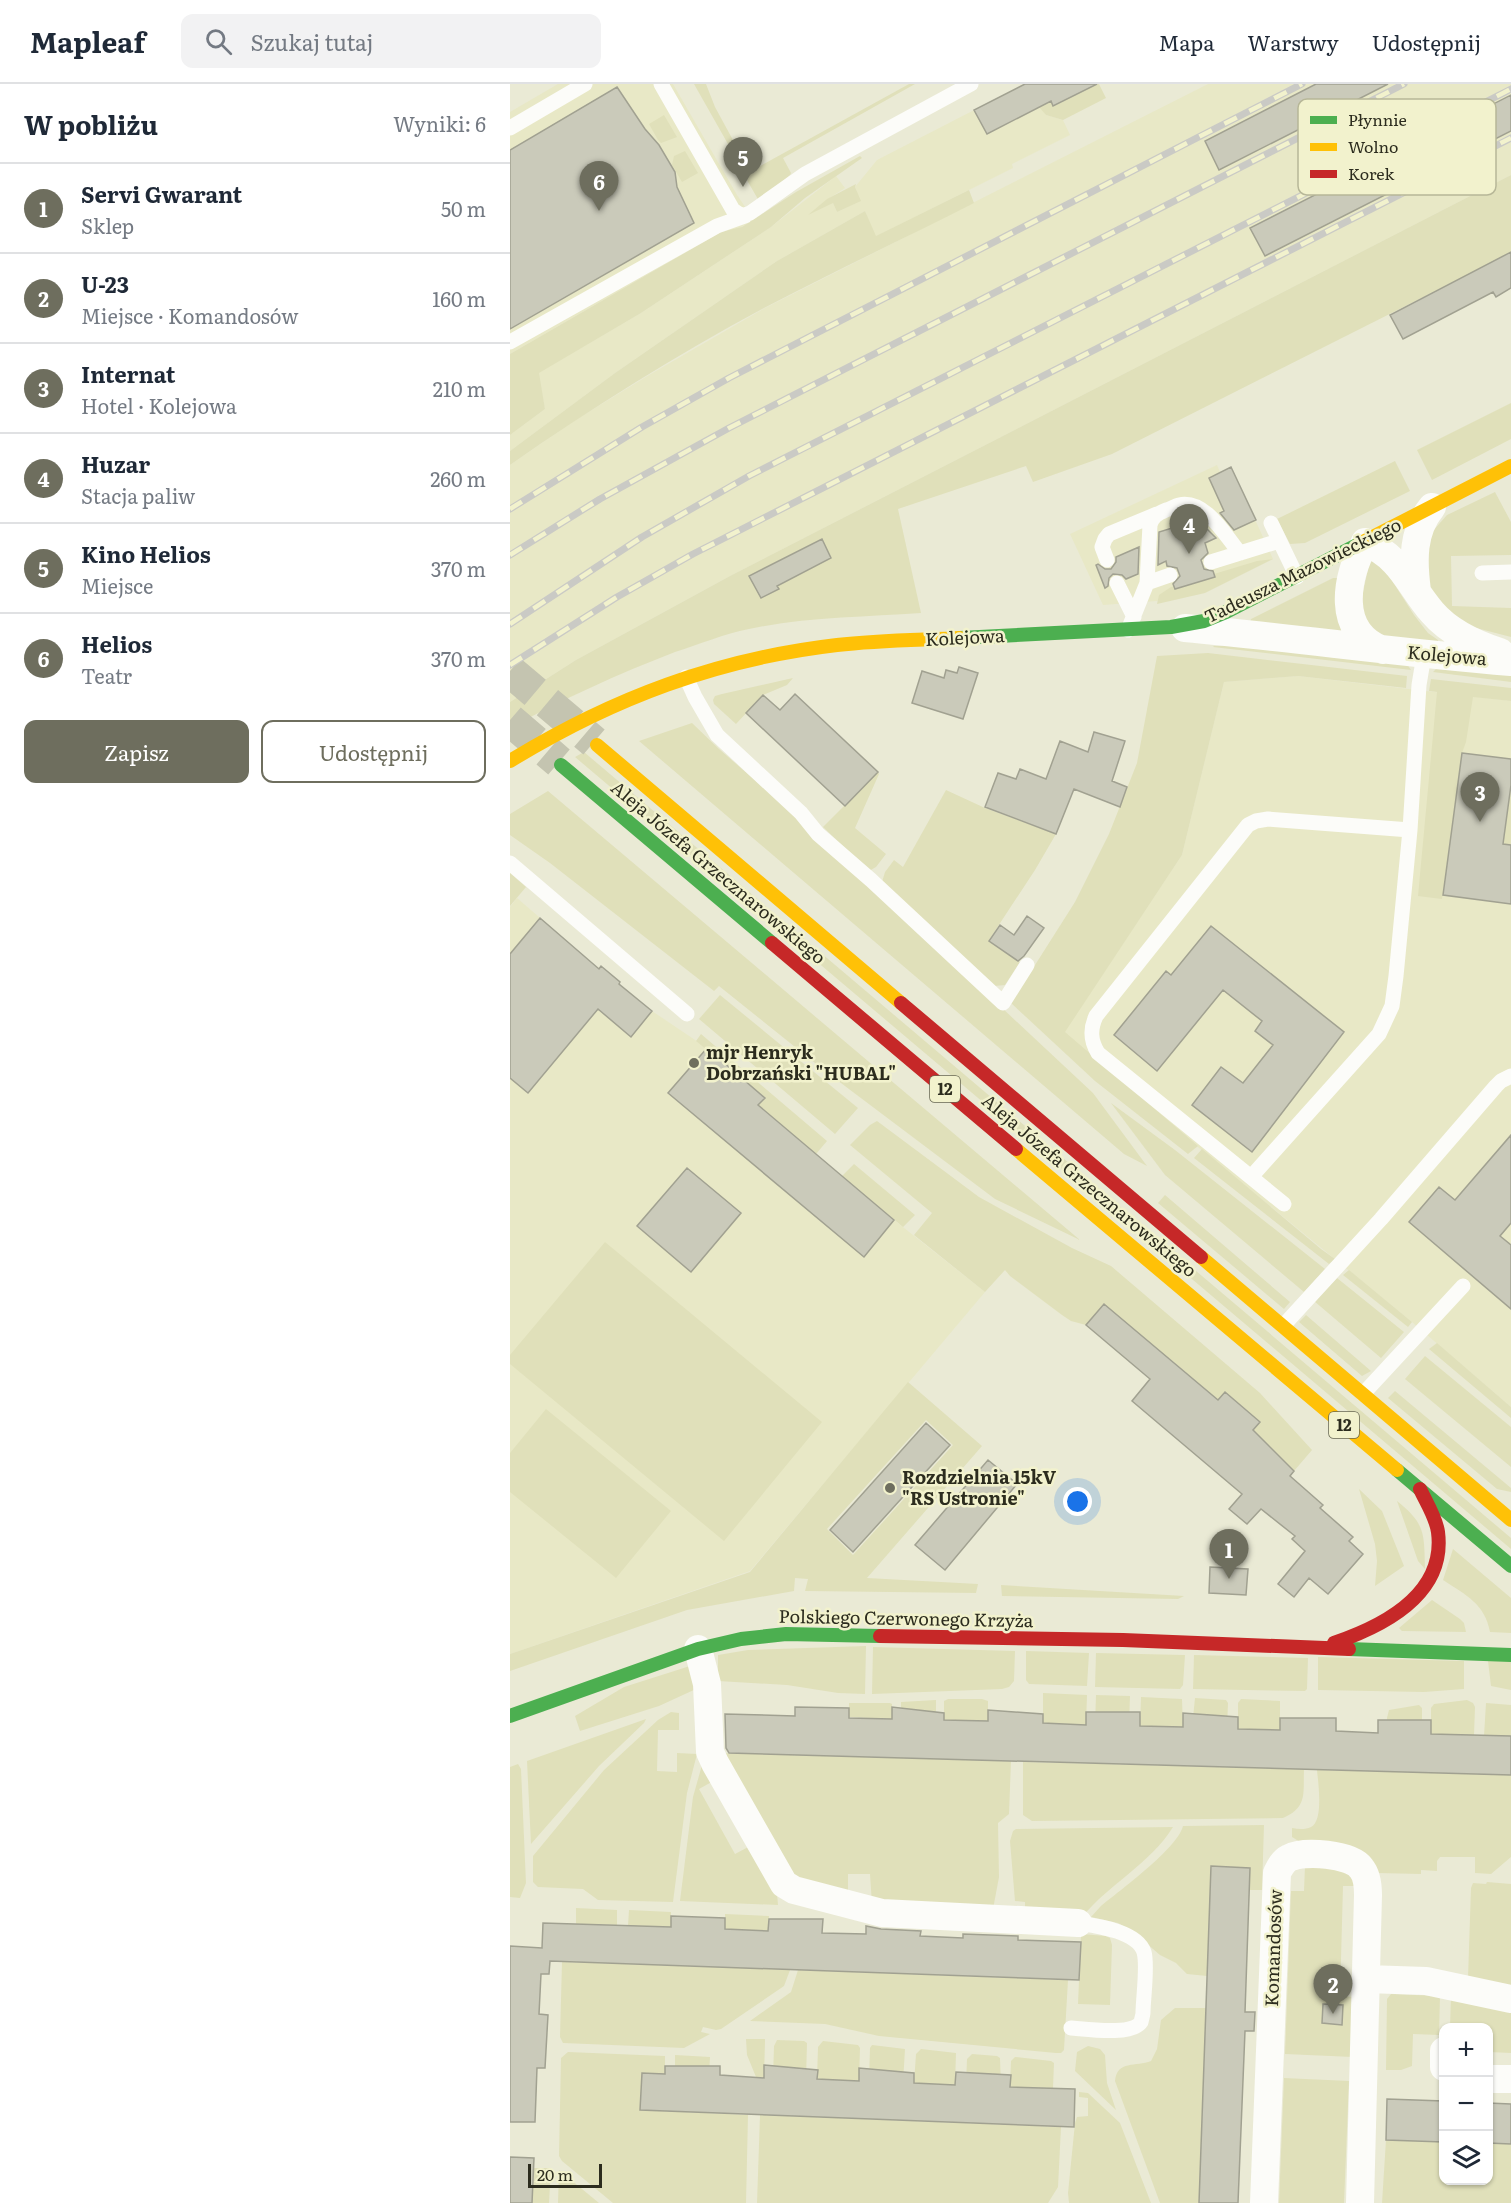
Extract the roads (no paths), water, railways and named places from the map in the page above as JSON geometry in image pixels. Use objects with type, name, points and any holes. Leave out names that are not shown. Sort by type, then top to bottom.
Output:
[{"type":"main road","name":"Tadeusza Mazowieckiego","points":[[1171,627],[1204,621],[1226,612],[1432,507],[1507,472]]},
{"type":"main road","name":"Kolejowa","points":[[510,761],[608,707],[686,677],[753,658],[838,644],[1131,624],[1171,627]]},
{"type":"main road","name":"Aleja Józefa Grzecznarowskiego","points":[[597,745],[1282,1326],[1506,1511]]},
{"type":"main road","name":"Aleja Józefa Grzecznarowskiego","points":[[561,765],[1511,1566]]},
{"type":"main road","name":"Polskiego Czerwonego Krzyża","points":[[1315,1648],[1370,1631],[1404,1608],[1423,1588],[1432,1573],[1438,1551],[1438,1531],[1420,1489]]},
{"type":"main road","name":"Polskiego Czerwonego Krzyża","points":[[510,1716],[698,1649],[741,1639],[786,1634],[1123,1640],[1511,1655]]},
{"type":"street","name":"Tadeusza Mazowieckiego","points":[[1417,591],[1413,566],[1416,540],[1424,516],[1432,507]]},
{"type":"street","name":"Kolejowa","points":[[1383,650],[1370,645],[1356,629],[1349,601],[1352,570],[1365,542],[1390,556],[1431,611],[1444,624],[1465,638],[1511,655]]},
{"type":"street","name":"Kolejowa","points":[[1171,627],[1269,636],[1424,655],[1511,662]]},
{"type":"street","points":[[698,1649],[707,1684],[710,1752],[784,1884],[806,1893],[882,1913],[1078,1923]]},
{"type":"street","name":"Komandosów","points":[[1264,2203],[1277,1873],[1286,1860],[1304,1855],[1336,1856],[1352,1860],[1361,1867],[1367,1878],[1360,2203]]},
{"type":"street","points":[[1366,1979],[1426,1981],[1511,1999]]},
{"type":"street","points":[[1493,2079],[1511,2079]]},
{"type":"lane","points":[[510,128],[585,84]]},
{"type":"lane","points":[[661,84],[733,210],[745,216]]},
{"type":"lane","points":[[510,342],[717,226],[745,216],[805,174],[970,84]]},
{"type":"lane","points":[[1107,560],[1102,547],[1109,534],[1180,505],[1196,507],[1206,512],[1240,553]]},
{"type":"lane","points":[[1131,624],[1147,583],[1150,525],[1152,518],[1157,514]]},
{"type":"lane","points":[[1271,523],[1297,577]]},
{"type":"lane","points":[[1211,562],[1280,541]]},
{"type":"lane","points":[[1482,573],[1511,572]]},
{"type":"lane","points":[[1147,583],[1170,575]]},
{"type":"lane","points":[[1117,583],[1131,624]]},
{"type":"lane","points":[[1251,1177],[1379,1034],[1392,1006],[1410,830],[1419,685],[1424,655]]},
{"type":"lane","points":[[686,677],[717,735],[801,813],[818,834],[1003,1003],[1027,965]]},
{"type":"lane","points":[[1284,1204],[1098,1053],[1093,1045],[1092,1026],[1096,1016],[1248,825],[1256,820],[1410,830]]},
{"type":"lane","points":[[510,863],[687,1014]]},
{"type":"lane","points":[[1282,1326],[1381,1219],[1496,1086],[1511,1076]]},
{"type":"lane","points":[[1363,1394],[1463,1286]]},
{"type":"lane","points":[[1071,2028],[1126,2030],[1136,2028],[1141,2022],[1143,2013],[1144,1954],[1138,1942],[1114,1931],[1078,1923]]},
{"type":"tunnel","points":[[510,671],[594,742]]},
{"type":"tunnel","points":[[510,720],[559,762]]},
{"type":"railway","points":[[510,509],[642,427],[729,378],[1302,84]]},
{"type":"railway","points":[[1375,99],[1404,84]]},
{"type":"railway","points":[[1491,99],[1511,89]]},
{"type":"railway","points":[[510,555],[600,499],[729,428],[1298,138]]},
{"type":"railway","points":[[1496,146],[1511,138]]},
{"type":"railway","points":[[510,624],[642,537],[749,476],[1302,195]]},
{"type":"railway","points":[[510,665],[617,597],[693,554],[1399,195]]},
{"type":"place","name":"Kino Helios","points":[[743,187]]},
{"type":"place","name":"Helios","points":[[599,211]]},
{"type":"place","name":"Huzar","points":[[1189,554]]},
{"type":"place","name":"Internat","points":[[1480,822]]},
{"type":"place","name":"mjr Henryk Dobrzański \"HUBAL\"","points":[[694,1063]]},
{"type":"place","name":"Rozdzielnia 15kV \"RS Ustronie\"","points":[[890,1488]]},
{"type":"place","name":"Servi Gwarant","points":[[1229,1579]]},
{"type":"place","name":"U-23","points":[[1333,2014]]}]
